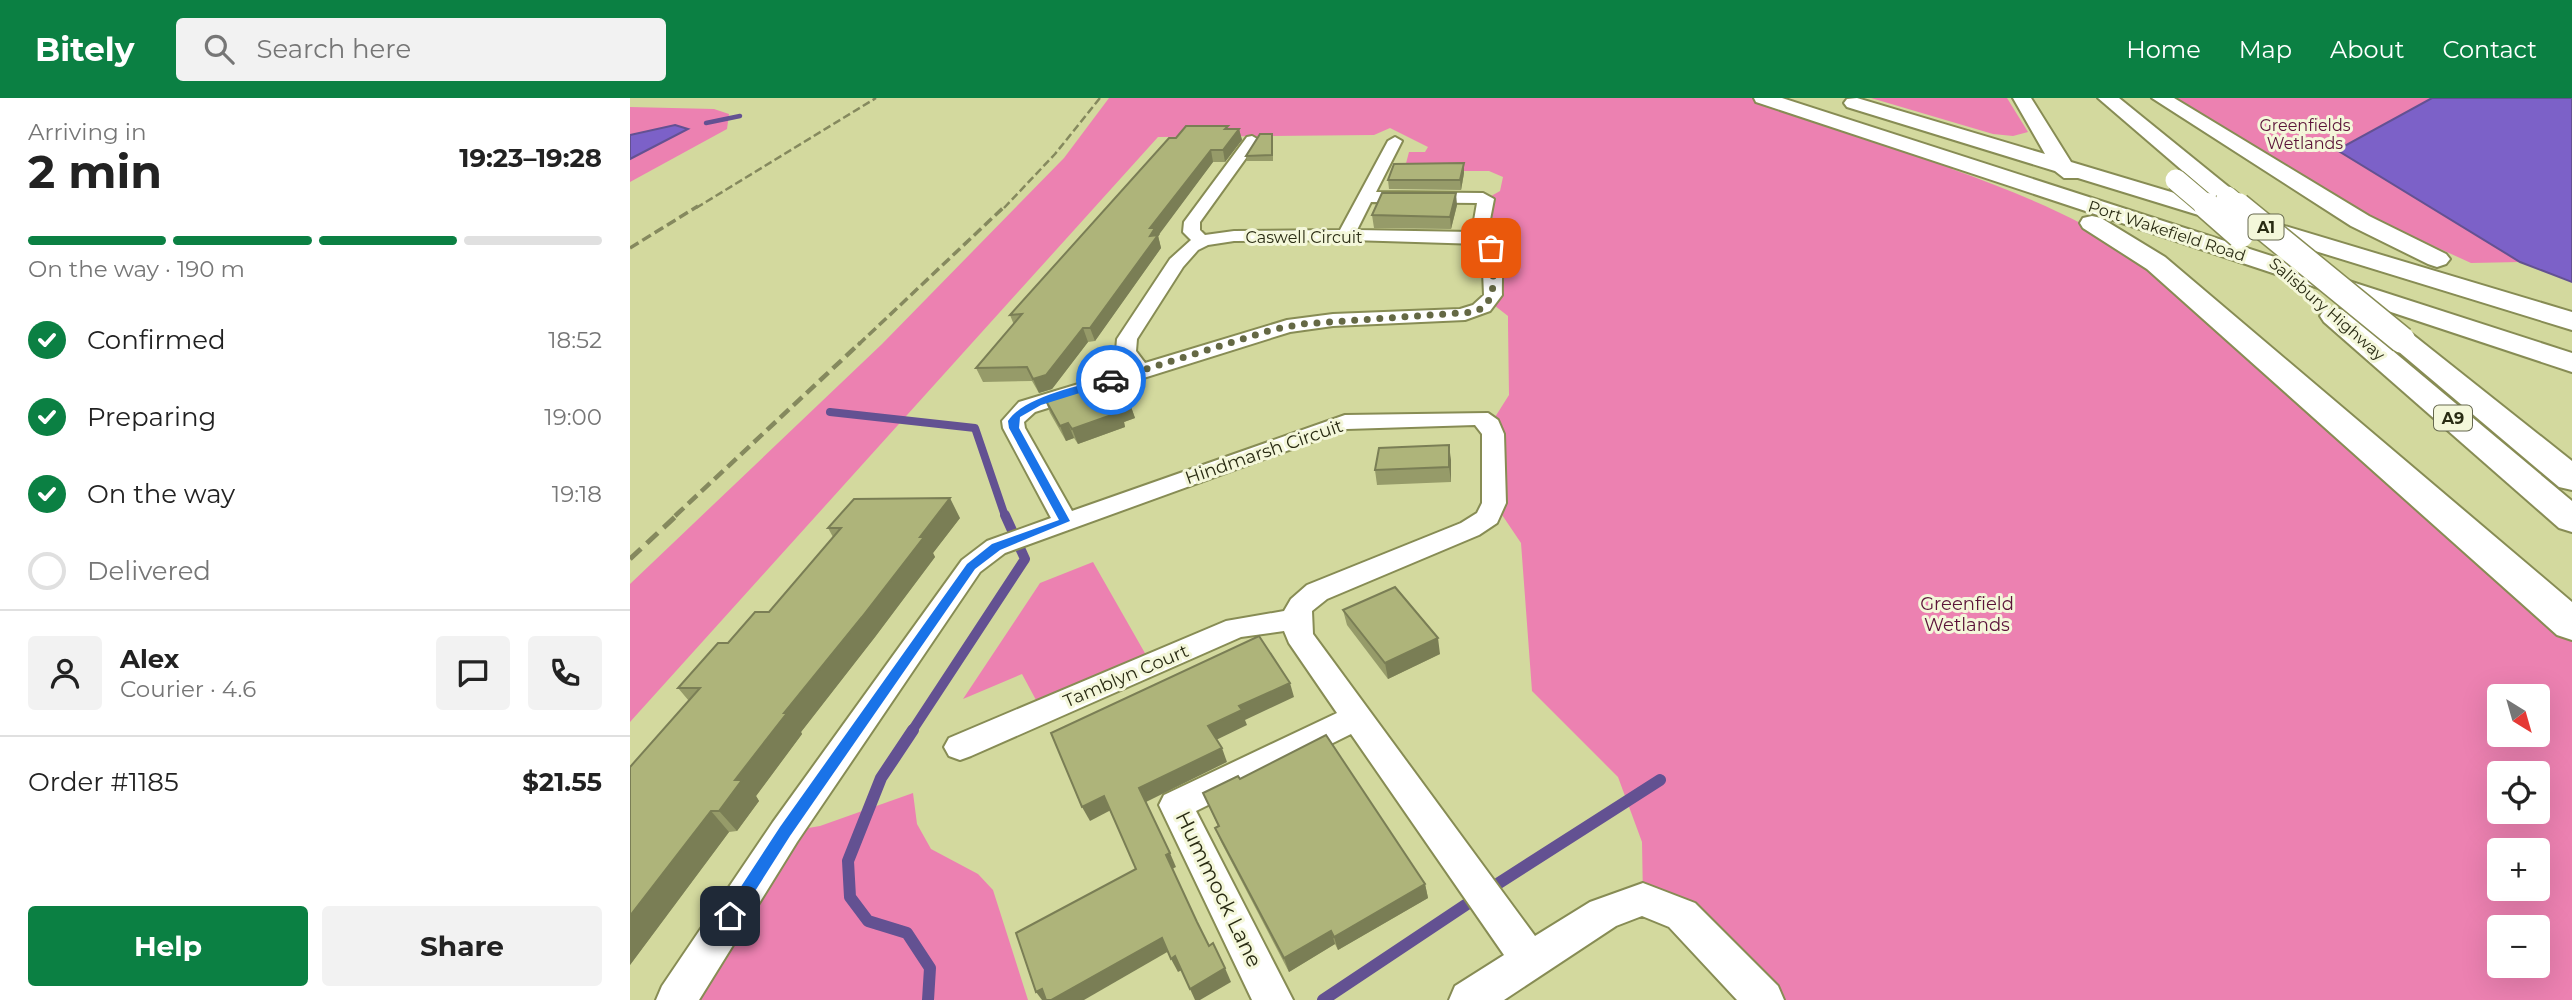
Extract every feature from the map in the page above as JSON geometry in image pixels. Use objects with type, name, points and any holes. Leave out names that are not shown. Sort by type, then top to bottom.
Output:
[{"type":"highway","name":"Port Wakefield Road","points":[[1763,98],[1960,164],[2570,357]]},
{"type":"highway","points":[[1813,98],[2061,185],[2486,324],[2570,357]]},
{"type":"highway","name":"Port Wakefield Road","points":[[1838,98],[2572,321]]},
{"type":"highway","points":[[2022,98],[2063,167],[2105,190],[2570,357]]},
{"type":"highway","name":"Salisbury Highway","points":[[2082,98],[2572,520]]},
{"type":"highway","name":"Salisbury Highway","points":[[2107,98],[2572,479]]},
{"type":"highway","points":[[2161,98],[2360,221],[2453,266],[2572,312]]},
{"type":"highway","points":[[1959,134],[2018,144],[2035,143],[2046,136]]},
{"type":"highway","points":[[1960,164],[2069,210],[2121,239],[2156,263],[2572,625]]},
{"type":"street","points":[[1140,371],[1126,351],[1127,339],[1186,250],[1201,240],[1191,232],[1192,222],[1252,140]]},
{"type":"street","points":[[1347,233],[1395,141]]},
{"type":"street","points":[[1065,521],[1014,428],[1013,421],[1018,414],[1038,402],[1294,325],[1334,320],[1460,315],[1480,309],[1490,302],[1493,295],[1491,248],[1486,240],[1477,237],[1486,199],[1367,197]]},
{"type":"street","name":"Caswell Circuit","points":[[1201,240],[1225,237],[1320,237],[1347,233],[1362,236],[1477,237]]},
{"type":"street","name":"Hindmarsh Circuit","points":[[676,1000],[785,832],[971,566],[996,547],[1345,422],[1480,418],[1490,425],[1493,434],[1494,503],[1488,517],[1470,529],[1317,592],[1301,604],[1296,619]]},
{"type":"street","points":[[1296,619],[1299,636],[1355,718],[1530,960]]},
{"type":"street","name":"Tamblyn Court","points":[[960,747],[1236,628],[1296,619]]},
{"type":"street","name":"Hummock Lane","points":[[1273,1000],[1176,805],[1355,718]]},
{"type":"street","points":[[1469,1000],[1603,914],[1643,899],[1682,915],[1764,1000]]},
{"type":"green space","name":"Greenfield Wetlands","points":[[1109,98],[1763,98],[1960,164],[1952,169],[2069,217],[2135,255],[2572,640],[2572,1000],[1764,1000],[1643,899],[1642,842],[1618,777],[1532,691],[1521,543],[1494,503],[1490,425],[1509,395],[1508,316],[1490,302],[1486,199],[1500,191],[1503,177],[1489,171],[1404,171],[1409,152],[1425,152],[1428,147],[1390,128],[1374,135],[1158,137],[630,722],[630,584],[882,344],[1064,158]]},
{"type":"green space","points":[[1871,98],[2007,98],[2028,132],[2013,136],[1993,134]]},
{"type":"green space","name":"Greenfields Wetlands","points":[[2177,98],[2432,98],[2338,150],[2520,262],[2471,263],[2381,222]]},
{"type":"green space","points":[[630,107],[714,109],[729,114],[727,129],[630,182]]},
{"type":"green space","points":[[1093,562],[1150,662],[1044,702],[1036,700],[1022,674],[963,699],[1040,583]]},
{"type":"green space","points":[[913,793],[917,824],[931,849],[978,874],[993,890],[1028,1000],[676,1000],[785,832],[820,826]]},
{"type":"shaded area","points":[[2432,98],[2572,98],[2572,282],[2520,262],[2337,150]]},
{"type":"shaded area","points":[[675,125],[688,129],[630,159],[630,135]]},
{"type":"building","points":[[1186,126],[1228,126],[1225,129],[1239,129],[1223,150],[1211,150],[1150,228],[1155,228],[1150,236],[1158,235],[1090,328],[1083,328],[1046,375],[1033,379],[1027,367],[976,368],[1022,314],[1010,315],[1169,138],[1176,138]]},
{"type":"building","points":[[1260,134],[1272,134],[1272,155],[1246,156]]},
{"type":"building","points":[[1464,163],[1460,180],[1388,180],[1394,164]]},
{"type":"building","points":[[1382,193],[1456,193],[1450,217],[1372,215]]},
{"type":"building","points":[[1112,378],[1130,404],[1117,408],[1120,412],[1072,429],[1068,423],[1060,426],[1045,399]]},
{"type":"building","points":[[1449,445],[1449,467],[1375,470],[1379,448]]},
{"type":"building","points":[[950,498],[920,537],[924,537],[784,713],[787,713],[735,780],[742,780],[719,811],[711,811],[630,916],[630,767],[700,688],[678,688],[718,643],[728,643],[755,612],[769,612],[841,528],[828,528],[854,499]]},
{"type":"building","points":[[1395,587],[1438,638],[1385,663],[1343,610]]},
{"type":"building","points":[[1259,636],[1290,683],[1239,706],[1242,710],[1208,726],[1222,748],[1139,788],[1170,853],[1166,855],[1197,922],[1209,946],[1213,943],[1225,968],[1190,989],[1175,956],[1171,959],[1162,938],[1051,1000],[1046,1000],[1042,989],[1036,992],[1016,933],[1136,869],[1104,796],[1082,807],[1051,733]]},
{"type":"building","points":[[1326,735],[1425,884],[1334,937],[1331,931],[1284,958],[1215,828],[1219,826],[1203,793],[1238,776],[1240,779]]},
{"type":"waterway","points":[[706,123],[740,116]]},
{"type":"waterway","points":[[830,412],[975,428],[1005,516]]},
{"type":"waterway","points":[[912,731],[1025,559],[1005,515]]},
{"type":"waterway","points":[[913,730],[881,778],[848,861],[850,897],[868,921],[907,933],[930,968],[928,1000]]},
{"type":"waterway","points":[[1488,890],[1660,780]]},
{"type":"waterway","points":[[1323,1000],[1476,898]]},
{"type":"railway","points":[[696,208],[876,98]]},
{"type":"railway","points":[[1004,208],[1055,154],[1100,98]]},
{"type":"railway","points":[[630,248],[698,206]]},
{"type":"railway","points":[[858,345],[1005,206]]},
{"type":"railway","points":[[675,516],[860,343]]},
{"type":"railway","points":[[630,559],[677,515]]},
{"type":"way so far","points":[[1111,380],[1271,330],[1302,324],[1474,312],[1490,302],[1493,295],[1491,248]]},
{"type":"route","points":[[730,916],[785,832],[971,566],[996,547],[1065,521],[1014,428],[1013,421],[1017,415],[1038,402],[1111,380]]}]
